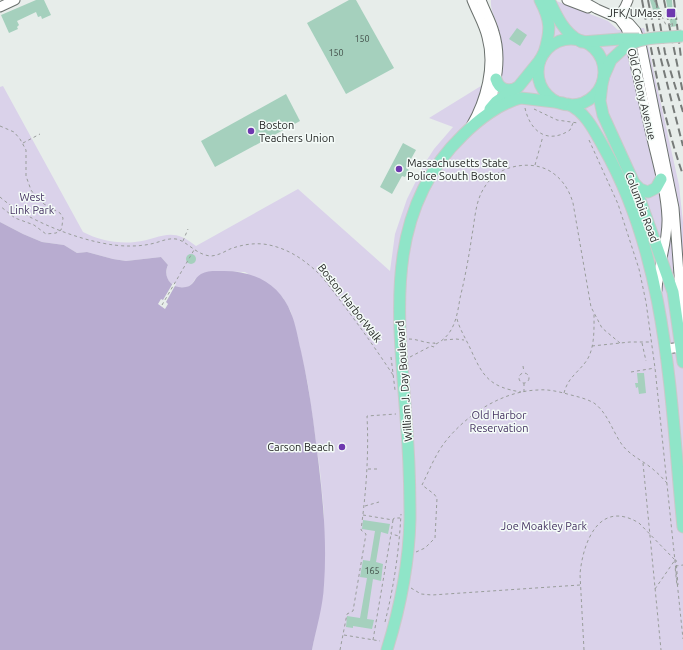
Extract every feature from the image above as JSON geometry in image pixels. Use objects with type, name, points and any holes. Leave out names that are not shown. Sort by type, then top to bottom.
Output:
[{"type":"main road","points":[[547,5],[569,33],[593,48],[600,56],[603,66],[602,81],[597,92],[588,100],[580,103],[565,104],[549,96],[540,83],[539,68],[549,28],[547,5]]},
{"type":"main road","points":[[543,55],[551,46],[560,41],[570,40],[622,43],[646,39],[683,36]]},
{"type":"main road","name":"Columbia Road","points":[[622,43],[617,53],[611,60],[602,81],[600,101],[603,115],[634,183],[662,260],[673,292],[680,332]]},
{"type":"main road","name":"William J. Day Boulevard","points":[[382,646],[403,585],[410,521],[409,451],[400,345],[400,288],[403,251],[412,215],[428,179],[446,152],[485,116],[497,102],[517,88],[543,55]]},
{"type":"main road","points":[[496,79],[503,89],[510,90],[517,88]]},
{"type":"main road","name":"William J. Day Boulevard","points":[[485,116],[521,98],[565,104]]},
{"type":"main road","name":"Columbia Road","points":[[565,104],[576,109],[591,126],[618,175],[632,209],[642,240],[652,274],[658,305]]},
{"type":"main road","points":[[634,183],[640,189],[648,192],[656,188],[661,179]]},
{"type":"main road","name":"Old Colony Avenue","points":[[658,305],[665,349],[683,527]]},
{"type":"main road","name":"Old Colony Avenue","points":[[680,332],[683,362]]},
{"type":"street","points":[[0,7],[15,0]]},
{"type":"street","points":[[467,0],[483,25]]},
{"type":"street","name":"William J. Day Boulevard","points":[[470,129],[480,106],[489,76],[490,48],[483,25],[472,0]]},
{"type":"street","points":[[567,0],[584,7],[597,9]]},
{"type":"street","points":[[581,0],[618,18],[625,8],[628,0]]},
{"type":"street","points":[[483,3],[493,28],[498,60],[496,79],[485,116]]},
{"type":"street","name":"Old Colony Avenue","points":[[618,18],[626,28],[628,36],[661,179],[667,218],[666,241],[658,281],[658,305]]},
{"type":"street","name":"Old Colony Avenue","points":[[618,18],[631,25],[636,31],[673,196],[681,301],[680,332]]},
{"type":"street","points":[[665,349],[682,347]]},
{"type":"path","points":[[654,0],[666,25],[672,24]]},
{"type":"path","points":[[671,17],[673,28]]},
{"type":"path","points":[[524,105],[532,126],[539,133],[544,135],[554,136],[563,134],[571,129],[573,123]]},
{"type":"path","points":[[532,108],[556,120],[579,123]]},
{"type":"path","points":[[0,126],[14,132],[23,143],[27,154],[26,173],[28,184],[39,200],[47,206],[57,210],[61,214],[63,222],[61,230]]},
{"type":"path","points":[[23,143],[40,134]]},
{"type":"path","points":[[586,134],[611,187],[631,243],[646,302],[655,368],[683,639]]},
{"type":"path","points":[[535,166],[544,135]]},
{"type":"path","points":[[444,340],[457,318],[476,213],[482,192],[491,179],[506,169],[518,165],[535,166],[548,170],[558,177],[568,189],[572,198],[590,300],[594,313],[604,330],[620,343]]},
{"type":"path","points":[[0,197],[16,209],[61,230],[80,237],[118,246],[142,245],[171,239],[182,241],[188,229]]},
{"type":"path","points":[[0,206],[15,218],[34,225],[46,234],[52,234],[61,230]]},
{"type":"path","name":"Boston HarborWalk","points":[[182,241],[194,250],[212,256],[241,246],[262,244],[281,248],[302,259],[326,281],[362,329],[393,375],[391,357]]},
{"type":"path","points":[[162,305],[194,250]]},
{"type":"path","points":[[564,393],[570,379],[587,360],[592,346],[594,313]]},
{"type":"path","points":[[457,318],[462,334],[478,366],[485,376],[502,388],[523,392]]},
{"type":"path","points":[[408,338],[418,339],[431,344],[434,342],[436,344]]},
{"type":"path","points":[[409,361],[409,357],[431,346],[434,347],[436,344],[444,340],[456,338],[465,340]]},
{"type":"path","points":[[642,342],[646,361]]},
{"type":"path","points":[[592,346],[652,342]]},
{"type":"path","points":[[523,392],[524,382],[527,381],[528,377],[527,374],[524,373],[524,366]]},
{"type":"path","points":[[631,372],[655,368]]},
{"type":"path","points":[[524,373],[520,374],[519,378],[520,381],[524,382]]},
{"type":"path","points":[[422,485],[440,450],[460,427],[486,407],[501,399],[523,392],[540,390],[564,393],[589,401],[596,405],[606,418],[624,448],[658,473],[667,483]]},
{"type":"path","points":[[340,650],[347,614],[353,611],[366,534],[360,530],[363,515],[367,469],[367,416],[397,414]]},
{"type":"path","points":[[642,462],[661,650]]},
{"type":"path","points":[[367,469],[378,469]]},
{"type":"path","points":[[415,552],[425,548],[435,538],[437,498],[422,485],[418,485]]},
{"type":"path","points":[[364,506],[379,502]]},
{"type":"path","points":[[385,622],[394,583],[401,510]]},
{"type":"path","points":[[363,515],[393,520],[394,518],[400,518]]},
{"type":"path","points":[[584,650],[580,566],[584,549],[591,533],[599,523],[610,517],[624,517],[639,523],[676,560],[677,566],[678,585],[677,586],[674,566],[676,566],[683,565]]},
{"type":"path","points":[[373,640],[393,520]]},
{"type":"path","points":[[391,534],[399,536]]},
{"type":"path","points":[[655,589],[675,560]]},
{"type":"path","points":[[411,587],[421,594],[432,595],[580,585]]},
{"type":"path","points":[[343,635],[373,640],[382,646]]},
{"type":"path","points":[[382,637],[382,646]]},
{"type":"green space","name":"Old Harbor Reservation","points":[[491,0],[554,0],[608,21],[618,30],[644,28],[679,185],[683,223],[683,650],[312,650],[324,585],[324,513],[320,471],[308,385],[291,312],[283,298],[277,292],[245,272],[212,271],[195,279],[186,287],[181,288],[170,283],[166,272],[168,265],[161,257],[126,261],[87,252],[77,253],[64,245],[42,242],[0,222],[0,87],[3,86],[83,232],[89,235],[108,241],[135,242],[166,235],[173,235],[180,236],[196,246],[298,189],[390,271],[395,234],[407,199],[425,163],[434,149],[453,127],[429,118],[502,73],[502,44],[492,10]]},
{"type":"shaded area","points":[[0,222],[42,242],[64,245],[77,253],[87,252],[126,261],[161,257],[168,265],[166,270],[167,278],[176,287],[189,286],[201,274],[206,272],[235,272],[246,273],[265,281],[280,294],[293,318],[303,360],[312,410],[323,502],[325,543],[324,585],[321,610],[312,650],[0,650]]},
{"type":"pier","points":[[173,283],[176,284],[166,302],[168,304],[165,309],[158,304],[161,299],[163,300]]},
{"type":"building","points":[[36,0],[44,0],[51,15],[42,19],[41,16],[38,17],[36,12],[17,21],[19,25],[17,27],[18,29],[9,33],[1,15]]},
{"type":"building","points":[[349,0],[356,0],[394,68],[346,94],[307,23]]},
{"type":"building","points":[[650,0],[656,0],[660,9],[653,10]]},
{"type":"building","points":[[666,0],[672,0],[673,16],[676,16],[677,26],[671,27]]},
{"type":"building","points":[[517,28],[527,35],[520,46],[509,39]]},
{"type":"building","name":"Boston Teachers Union","points":[[286,94],[300,121],[215,167],[201,141]]},
{"type":"building","name":"Massachusetts State Police South Boston","points":[[403,143],[416,150],[406,168],[409,170],[405,177],[402,176],[392,194],[380,187]]},
{"type":"building","points":[[191,254],[196,259],[191,264],[186,259]]},
{"type":"building","points":[[637,373],[644,373],[646,393],[639,394],[638,387],[636,388],[635,383],[638,383]]},
{"type":"building","points":[[363,520],[390,524],[388,534],[381,532],[376,562],[383,564],[381,581],[373,579],[367,619],[374,620],[372,629],[353,626],[353,628],[346,627],[347,616],[360,618],[367,578],[360,577],[363,560],[370,561],[375,531],[362,529]]},
{"type":"railway","points":[[642,0],[664,110],[683,175]]},
{"type":"railway","points":[[648,0],[656,40],[683,146]]},
{"type":"railway","points":[[656,0],[665,53],[683,112]]},
{"type":"railway","points":[[664,0],[683,93]]},
{"type":"railway","points":[[674,0],[681,58]]},
{"type":"place","name":"JFK/UMass","points":[[671,13]]},
{"type":"place","name":"Boston Teachers Union","points":[[251,131]]},
{"type":"place","name":"Massachusetts State Police South Boston","points":[[399,169]]},
{"type":"place","name":"Carson Beach","points":[[342,447]]},
{"type":"park label","name":"West Link Park","points":[[32,203]]},
{"type":"park label","name":"Joe Moakley Park","points":[[544,526]]}]
